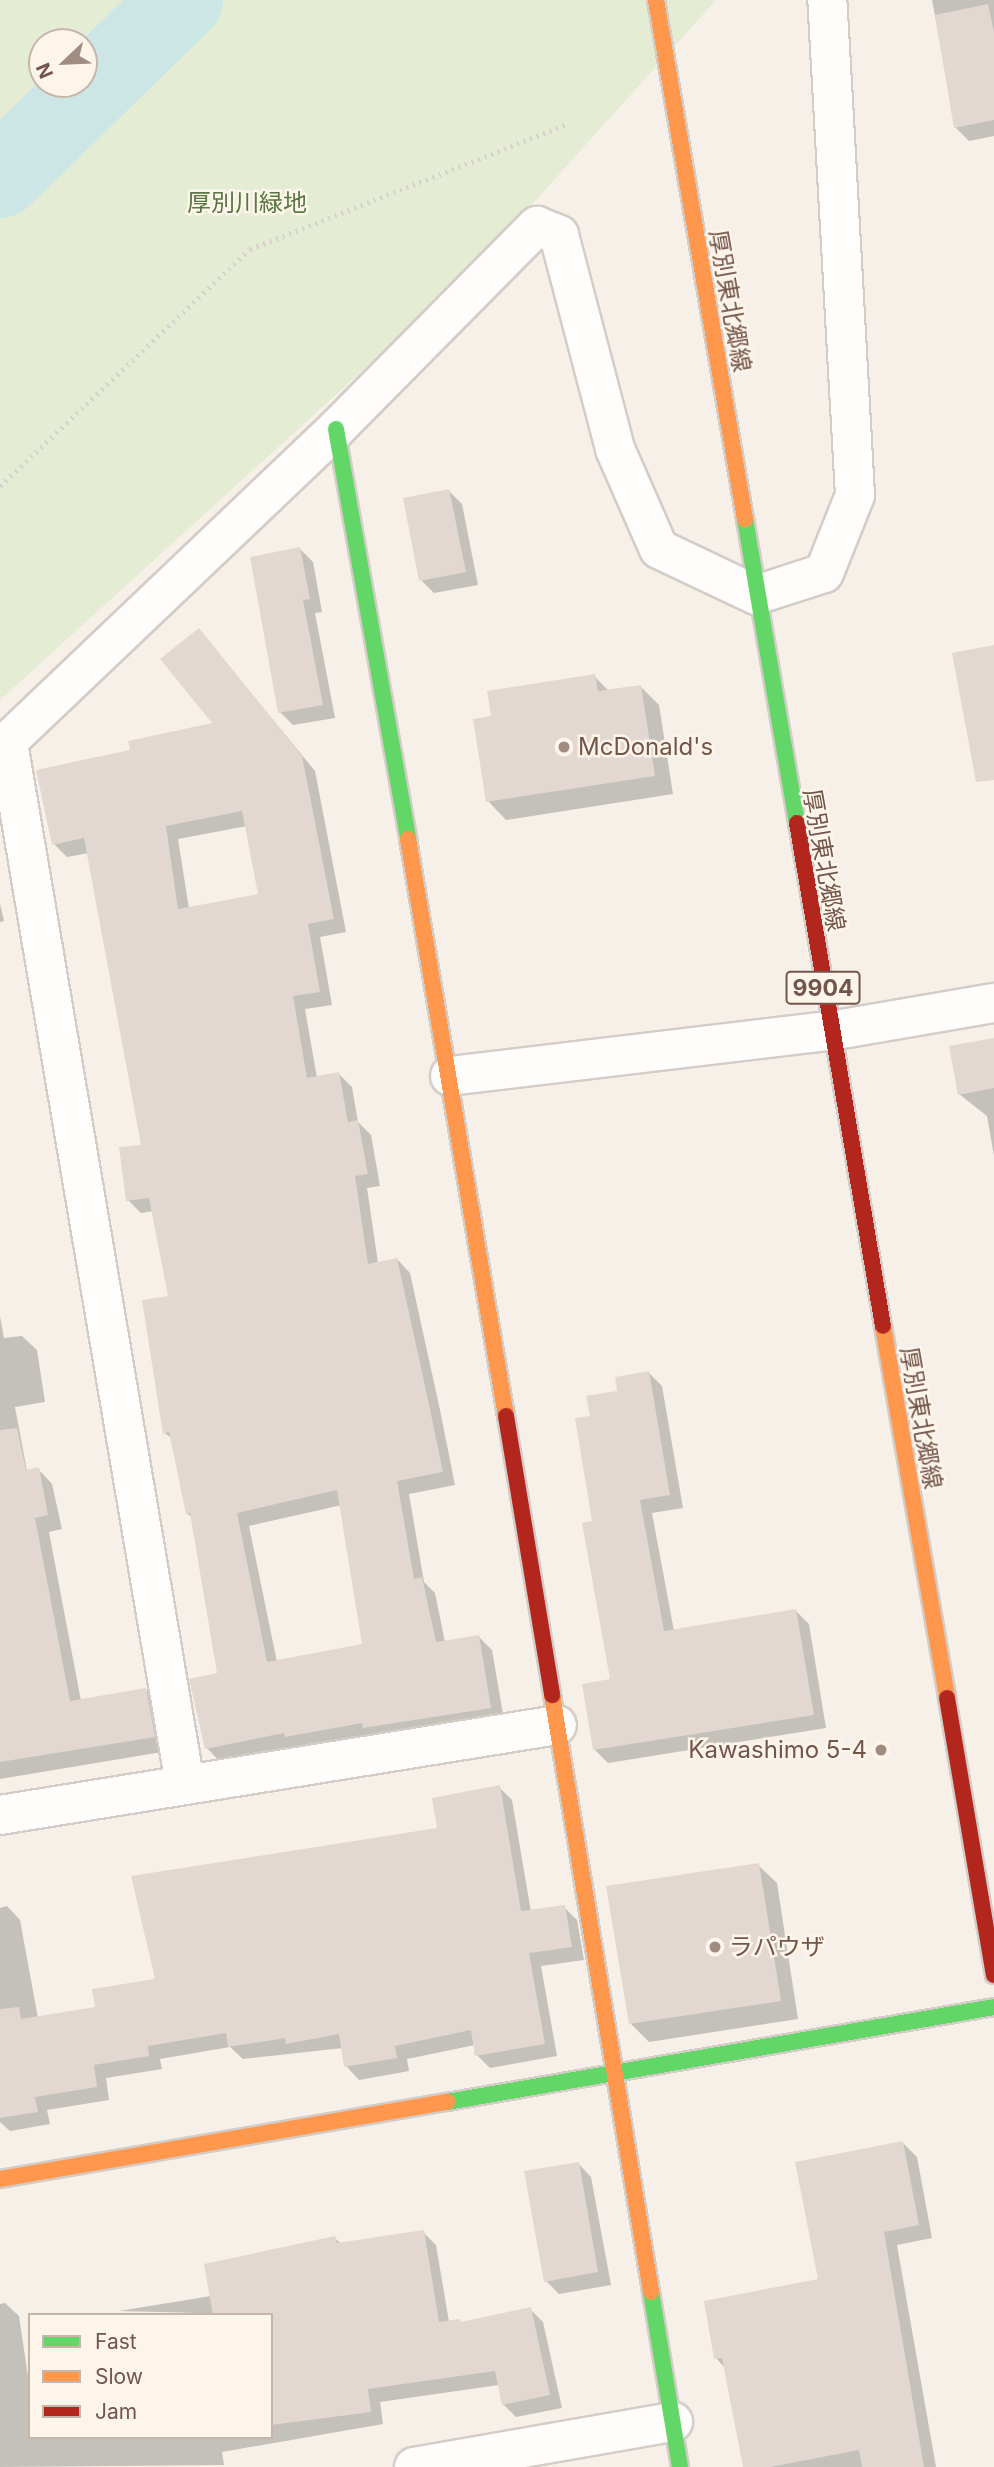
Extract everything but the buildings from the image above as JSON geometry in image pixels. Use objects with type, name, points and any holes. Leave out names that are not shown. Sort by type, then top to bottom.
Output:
[{"type":"street","name":"厚別東北郷線","points":[[656,0],[830,1031],[994,1975]]},
{"type":"street","points":[[186,1784],[4,746],[336,429],[537,226],[559,235],[615,449],[659,549],[757,595],[824,573],[855,495],[827,0]]},
{"type":"street","points":[[336,429],[450,1076],[617,2073],[680,2467]]},
{"type":"street","points":[[450,1076],[830,1031],[994,1003]]},
{"type":"street","points":[[0,1815],[557,1725]]},
{"type":"street","points":[[0,2179],[994,2007]]},
{"type":"street","points":[[414,2467],[673,2422]]},
{"type":"path","points":[[0,486],[250,249],[565,125]]},
{"type":"green space","name":"厚別川緑地","points":[[0,0],[716,0],[472,271],[0,700]]},
{"type":"waterway","points":[[0,177],[182,0]]},
{"type":"traffic: fast","points":[[336,429],[408,839]]},
{"type":"traffic: fast","points":[[745,519],[797,823]]},
{"type":"traffic: fast","points":[[447,2102],[994,2007]]},
{"type":"traffic: fast","points":[[651,2292],[680,2467]]},
{"type":"traffic: slow","points":[[656,0],[745,519]]},
{"type":"traffic: slow","points":[[408,839],[506,1416]]},
{"type":"traffic: slow","points":[[883,1326],[947,1698]]},
{"type":"traffic: slow","points":[[552,1695],[651,2292]]},
{"type":"traffic: slow","points":[[0,2179],[447,2102]]},
{"type":"traffic: jam","points":[[797,823],[883,1326]]},
{"type":"traffic: jam","points":[[506,1416],[552,1695]]},
{"type":"traffic: jam","points":[[947,1698],[994,1975]]},
{"type":"place","name":"McDonald's","points":[[564,747]]},
{"type":"place","name":"Kawashimo 5-4","points":[[881,1750]]},
{"type":"place","name":"ラパウザ","points":[[715,1947]]}]
